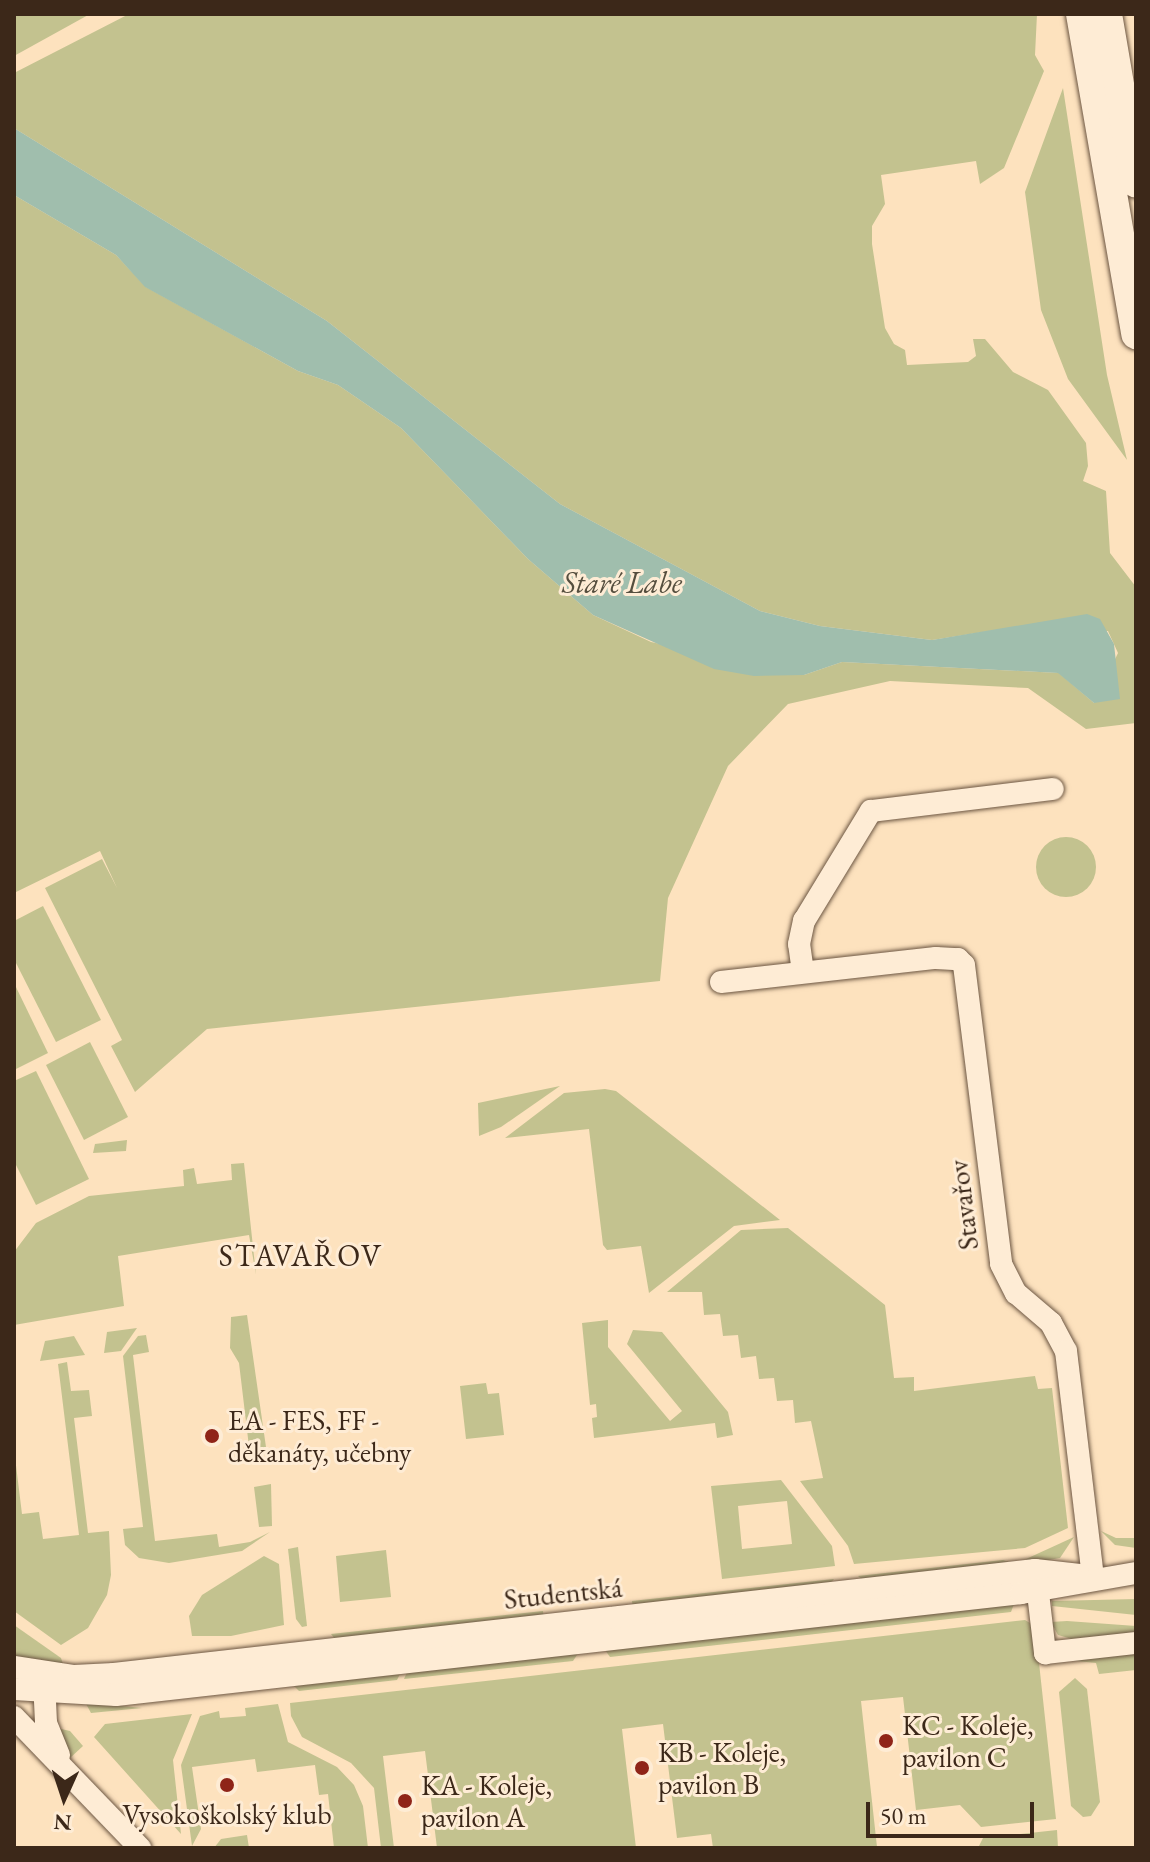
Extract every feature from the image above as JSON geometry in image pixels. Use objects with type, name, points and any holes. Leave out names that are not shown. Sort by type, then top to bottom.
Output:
[{"type":"main road","points":[[1081,14],[1136,334]]},
{"type":"main road","points":[[1107,14],[1136,183]]},
{"type":"street","points":[[803,972],[799,944],[804,921],[856,827],[871,811],[1053,789]]},
{"type":"street","name":"Stavařov","points":[[721,982],[936,958],[958,959],[964,965],[999,1257],[1008,1283],[1051,1323],[1066,1351],[1093,1577]]},
{"type":"street","name":"Studentská","points":[[42,1683],[1036,1580],[1136,1573]]},
{"type":"street","points":[[1036,1580],[1045,1653],[1136,1643]]},
{"type":"street","points":[[14,1667],[42,1683]]},
{"type":"street","points":[[14,1689],[42,1683]]},
{"type":"street","points":[[42,1683],[49,1733],[83,1787]]},
{"type":"street","points":[[14,1717],[140,1848]]},
{"type":"shaded area","points":[[14,14],[90,14],[14,56]]},
{"type":"shaded area","points":[[129,14],[1037,14],[1035,55],[1044,71],[1004,168],[980,184],[976,161],[881,175],[885,204],[872,226],[872,244],[885,328],[894,344],[905,350],[907,365],[968,362],[976,356],[973,339],[985,339],[1013,372],[1048,390],[1086,443],[1088,466],[1083,481],[1106,491],[1110,553],[1136,587],[1136,723],[1086,729],[1028,688],[890,681],[788,704],[728,766],[668,898],[660,981],[207,1029],[135,1092],[111,1046],[122,1040],[45,888],[102,859],[117,888],[100,851],[14,893],[14,195],[116,255],[146,287],[298,371],[338,385],[401,428],[528,559],[593,615],[651,642],[804,675],[842,662],[1059,673],[1094,703],[1118,653],[1108,631],[996,630],[932,640],[820,626],[760,611],[560,504],[327,321],[14,128],[14,73]]},
{"type":"shaded area","points":[[1063,88],[1107,375],[1127,460],[1068,379],[1041,310],[1025,192]]},
{"type":"shaded area","points":[[1066,837],[1087,846],[1096,867],[1087,888],[1066,897],[1045,888],[1036,867],[1045,846]]},
{"type":"shaded area","points":[[43,906],[101,1020],[56,1042],[14,959],[14,921]]},
{"type":"shaded area","points":[[14,983],[48,1053],[14,1070]]},
{"type":"shaded area","points":[[90,1042],[128,1117],[84,1140],[46,1065]]},
{"type":"shaded area","points":[[36,1071],[89,1179],[36,1205],[14,1161],[14,1081]]},
{"type":"shaded area","points":[[560,1086],[501,1127],[479,1136],[478,1103]]},
{"type":"shaded area","points":[[605,1089],[616,1091],[780,1220],[734,1226],[649,1293],[641,1246],[607,1250],[603,1245],[589,1129],[505,1138],[564,1093]]},
{"type":"shaded area","points":[[127,1140],[126,1151],[93,1153],[95,1144]]},
{"type":"shaded area","points":[[244,1163],[256,1275],[249,1235],[118,1256],[124,1306],[14,1325],[14,1252],[36,1223],[89,1196],[184,1186],[183,1170],[194,1168],[197,1184],[232,1180],[231,1164]]},
{"type":"shaded area","points":[[788,1228],[885,1305],[894,1378],[914,1377],[914,1391],[1035,1376],[1038,1389],[1052,1388],[1068,1528],[1025,1548],[854,1564],[848,1546],[800,1481],[823,1478],[811,1421],[795,1423],[793,1400],[777,1401],[774,1378],[759,1379],[756,1356],[741,1358],[738,1335],[723,1336],[720,1314],[704,1315],[702,1292],[667,1292],[741,1230]]},
{"type":"shaded area","points":[[247,1315],[267,1454],[250,1455],[239,1363],[230,1348],[231,1317]]},
{"type":"shaded area","points":[[608,1320],[608,1347],[670,1421],[682,1411],[627,1344],[633,1330],[662,1332],[728,1412],[733,1435],[717,1438],[715,1423],[594,1438],[592,1418],[597,1417],[596,1404],[590,1405],[582,1323]]},
{"type":"shaded area","points":[[137,1328],[121,1351],[104,1353],[107,1332]]},
{"type":"shaded area","points":[[146,1335],[149,1352],[133,1355],[155,1541],[217,1534],[219,1547],[250,1542],[270,1532],[242,1551],[169,1563],[139,1558],[125,1545],[123,1529],[143,1527],[123,1356],[138,1336]]},
{"type":"shaded area","points":[[74,1336],[85,1355],[40,1361],[45,1341]]},
{"type":"shaded area","points":[[67,1362],[71,1391],[89,1390],[92,1416],[74,1418],[88,1533],[109,1531],[111,1575],[107,1595],[88,1628],[61,1645],[14,1611],[14,1449],[22,1514],[39,1512],[43,1539],[79,1535],[58,1364]]},
{"type":"shaded area","points":[[486,1383],[488,1394],[499,1393],[504,1435],[466,1439],[460,1386]]},
{"type":"shaded area","points":[[781,1480],[832,1546],[835,1566],[722,1579],[711,1486]],"holes":[[[787,1501],[792,1544],[742,1549],[738,1506]]]},
{"type":"shaded area","points":[[271,1484],[272,1526],[259,1527],[254,1487]]},
{"type":"shaded area","points":[[1101,1531],[1116,1538],[1136,1538],[1136,1548],[1115,1545]]},
{"type":"shaded area","points":[[1074,1537],[1060,1558],[1026,1564],[1026,1559]]},
{"type":"shaded area","points":[[298,1547],[307,1626],[302,1627],[296,1619],[288,1549]]},
{"type":"shaded area","points":[[386,1550],[391,1597],[340,1602],[336,1556]]},
{"type":"shaded area","points":[[264,1556],[279,1564],[284,1625],[231,1636],[192,1636],[189,1616],[202,1595]]},
{"type":"shaded area","points":[[1003,1560],[1009,1562],[864,1581],[858,1576]]},
{"type":"shaded area","points":[[834,1579],[830,1584],[633,1609],[632,1601]]},
{"type":"shaded area","points":[[1136,1599],[1136,1615],[1052,1606],[1052,1601]]},
{"type":"shaded area","points":[[1015,1601],[1011,1612],[610,1657],[605,1650]]},
{"type":"shaded area","points":[[543,1611],[544,1619],[335,1639],[331,1634]]},
{"type":"shaded area","points":[[1025,1620],[1035,1626],[1056,1819],[981,1827],[960,1805],[916,1810],[903,1697],[861,1701],[877,1847],[713,1848],[711,1834],[677,1838],[663,1724],[622,1729],[636,1848],[437,1848],[425,1751],[383,1756],[394,1848],[381,1848],[374,1788],[351,1763],[302,1737],[291,1716],[290,1703]]},
{"type":"shaded area","points":[[1051,1622],[1136,1626],[1136,1632],[1072,1639],[1058,1635]]},
{"type":"shaded area","points":[[14,1625],[61,1658],[65,1670],[14,1658]]},
{"type":"shaded area","points":[[1136,1649],[1136,1670],[1099,1674],[1096,1663],[1067,1660]]},
{"type":"shaded area","points":[[579,1652],[573,1661],[404,1679],[408,1670]]},
{"type":"shaded area","points":[[402,1670],[397,1680],[299,1691],[290,1682]]},
{"type":"shaded area","points":[[1075,1678],[1087,1689],[1100,1802],[1091,1816],[1083,1817],[1071,1806],[1059,1692]]},
{"type":"shaded area","points":[[85,1702],[142,1708],[91,1713]]},
{"type":"shaded area","points":[[278,1704],[288,1742],[337,1767],[354,1785],[363,1806],[368,1848],[334,1848],[328,1794],[319,1795],[315,1765],[257,1772],[255,1759],[192,1767],[201,1829],[192,1846],[181,1765],[200,1716],[219,1711],[220,1718],[246,1716],[245,1708]]},
{"type":"shaded area","points":[[192,1714],[173,1760],[181,1834],[94,1737],[105,1724]]},
{"type":"shaded area","points":[[57,1728],[70,1731],[83,1746],[70,1758]]},
{"type":"shaded area","points":[[1057,1830],[1058,1848],[978,1848],[983,1838]]},
{"type":"shaded area","points":[[247,1835],[249,1848],[214,1848],[221,1839]]},
{"type":"water","name":"Staré Labe","points":[[14,128],[327,321],[560,504],[760,611],[820,626],[932,640],[1087,614],[1100,619],[1114,644],[1120,699],[1094,703],[1058,673],[842,662],[804,675],[754,676],[714,669],[593,615],[528,559],[401,428],[338,385],[298,371],[145,287],[116,255],[14,195]]},
{"type":"place","name":"EA - FES, FF - děkanáty, učebny","points":[[212,1436]]},
{"type":"place","name":"KC - Koleje, pavilon C","points":[[886,1741]]},
{"type":"place","name":"KB - Koleje, pavilon B","points":[[642,1768]]},
{"type":"place","name":"Vysokoškolský klub","points":[[227,1785]]},
{"type":"place","name":"KA - Koleje, pavilon A","points":[[405,1801]]},
{"type":"district","name":"STAVAŘOV","points":[[301,1256]]}]
